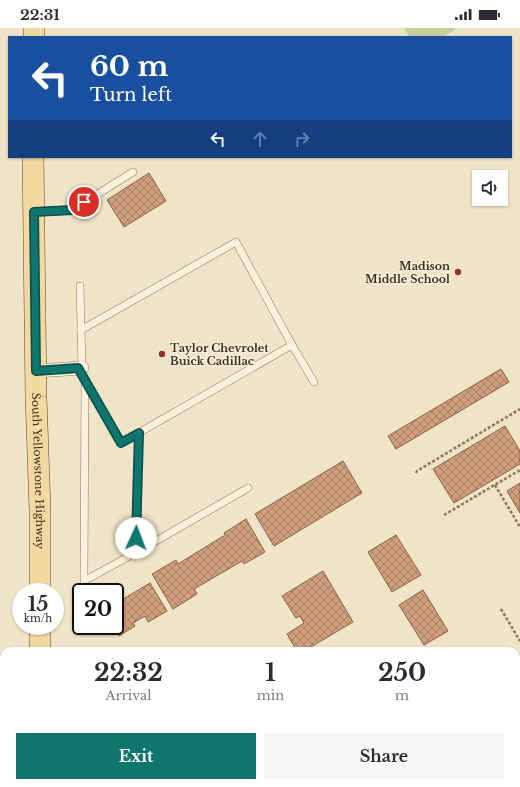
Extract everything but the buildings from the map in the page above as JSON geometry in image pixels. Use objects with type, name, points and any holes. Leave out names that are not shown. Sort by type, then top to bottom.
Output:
[{"type":"main road","name":"South Yellowstone Highway","points":[[33,158],[40,583]]},
{"type":"main road","points":[[40,635],[40,647]]},
{"type":"street","points":[[36,371],[82,372]]},
{"type":"lane","points":[[34,212],[72,210],[133,172]]},
{"type":"lane","points":[[82,330],[236,242],[314,382]]},
{"type":"lane","points":[[80,286],[82,330],[84,581],[248,488]]},
{"type":"lane","points":[[82,372],[121,443],[292,344]]},
{"type":"lane","points":[[135,553],[139,433]]},
{"type":"path","points":[[416,473],[417,470],[520,409]]},
{"type":"path","points":[[444,515],[520,470]]},
{"type":"path","points":[[494,485],[520,527]]},
{"type":"path","points":[[501,609],[520,640]]},
{"type":"green space","points":[[404,28],[458,28],[445,36],[408,36]]},
{"type":"place","name":"Madison Middle School","points":[[458,272]]},
{"type":"place","name":"Taylor Chevrolet Buick Cadillac","points":[[162,354]]},
{"type":"route","points":[[84,202],[72,210],[34,212],[36,371],[78,368],[121,443],[139,433],[136,538]]}]
